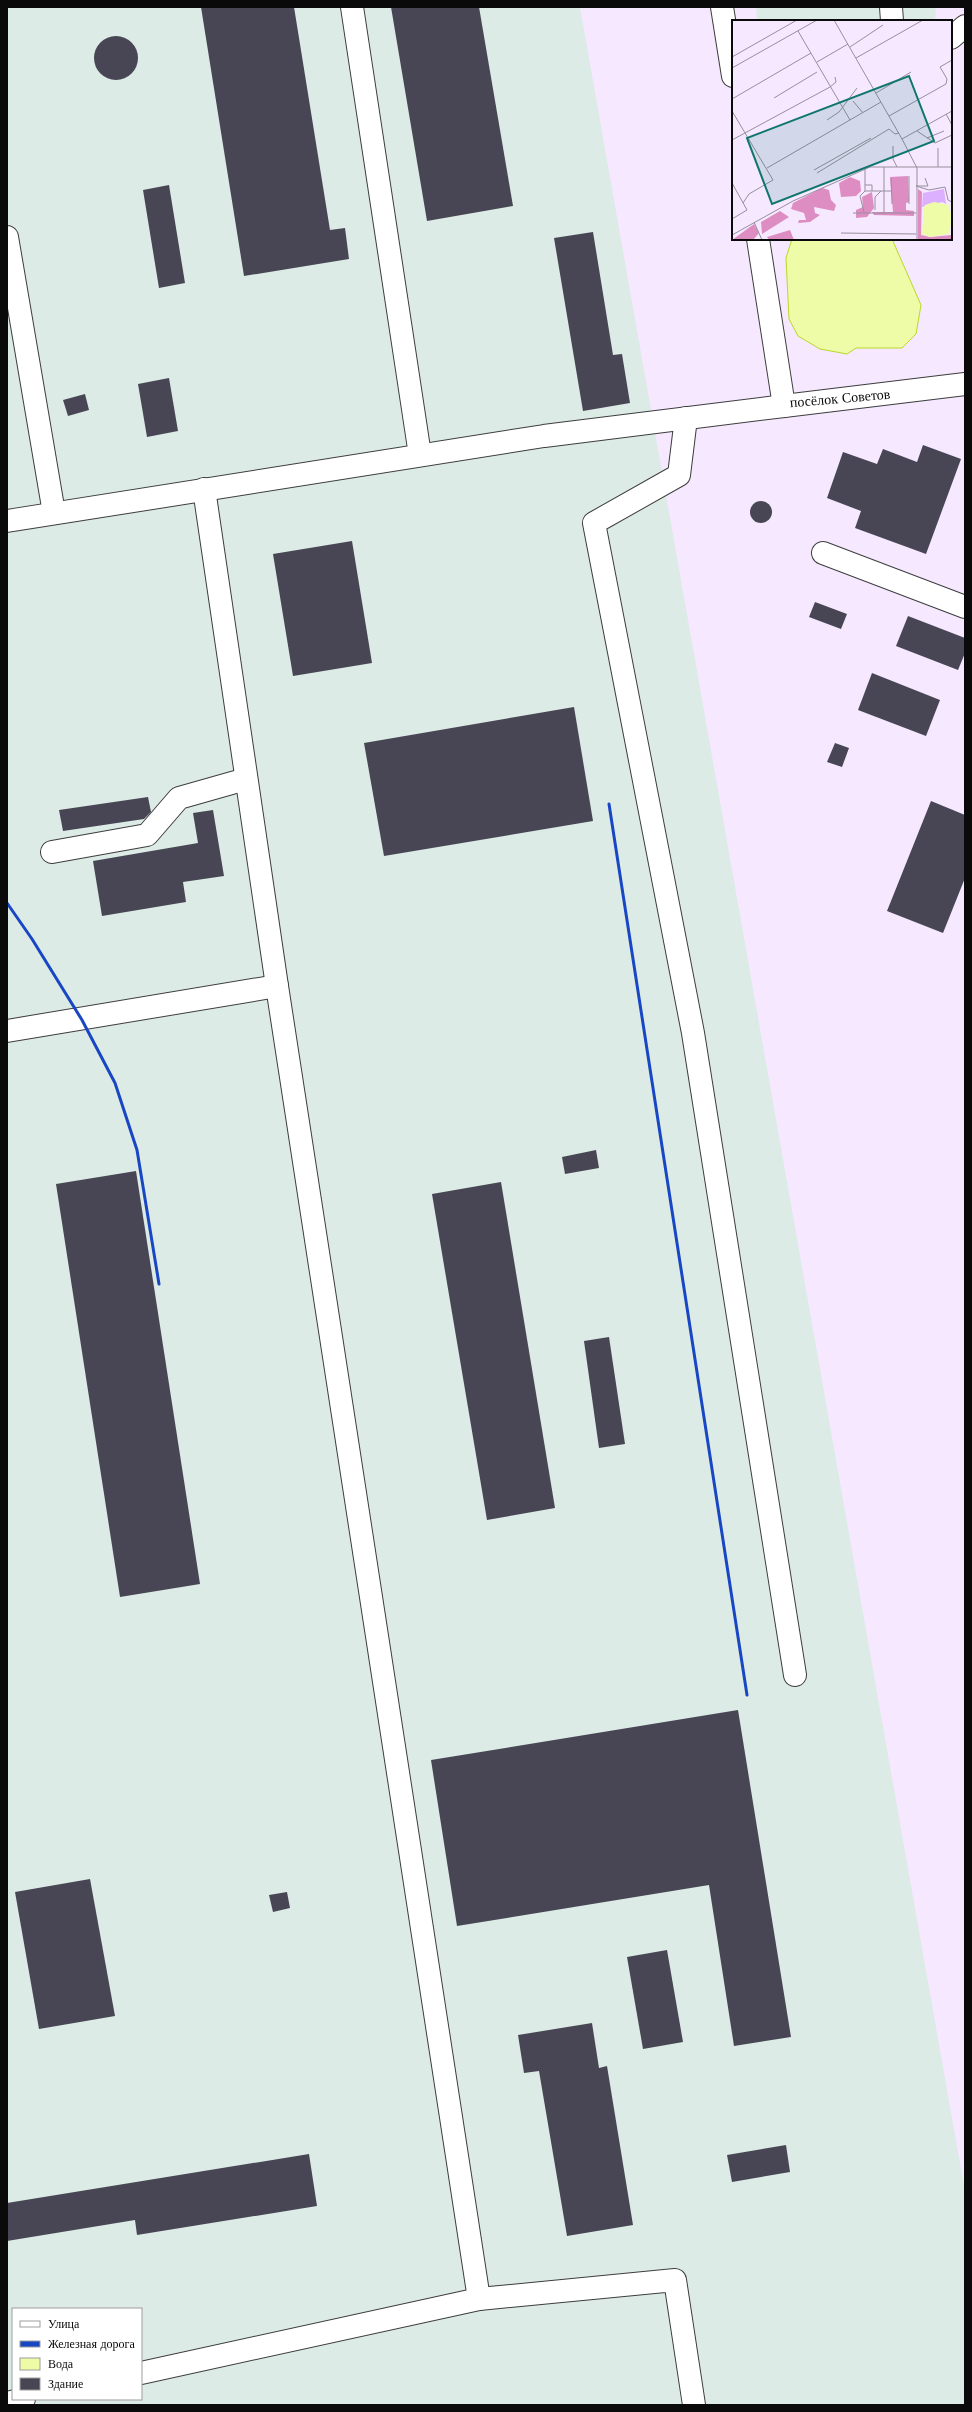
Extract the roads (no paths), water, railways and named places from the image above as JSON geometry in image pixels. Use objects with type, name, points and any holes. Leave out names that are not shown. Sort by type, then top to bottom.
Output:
[{"type":"street","points":[[352,7],[420,455]]},
{"type":"street","points":[[722,7],[732,70]]},
{"type":"street","points":[[891,7],[892,20]]},
{"type":"street","points":[[952,37],[965,26]]},
{"type":"street","points":[[7,237],[54,513]]},
{"type":"street","name":"посёлок Советов","points":[[758,240],[784,406],[965,384]]},
{"type":"street","points":[[7,521],[544,436],[784,406]]},
{"type":"street","points":[[686,418],[679,474],[594,523],[693,1032],[795,1675]]},
{"type":"street","points":[[204,489],[277,986],[479,2299]]},
{"type":"street","points":[[823,553],[965,607]]},
{"type":"street","points":[[52,852],[147,835],[179,798],[246,779]]},
{"type":"street","points":[[7,1031],[277,986]]},
{"type":"street","points":[[142,2373],[479,2299],[675,2280],[694,2405]]},
{"type":"street","points":[[7,2403],[20,2400]]},
{"type":"water","points":[[792,240],[892,240],[921,305],[916,334],[902,348],[856,348],[847,354],[820,349],[798,336],[789,319],[786,258]]},
{"type":"railway","points":[[609,804],[747,1695]]},
{"type":"railway","points":[[7,903],[32,939],[82,1020],[115,1083],[137,1150],[159,1284]]}]
